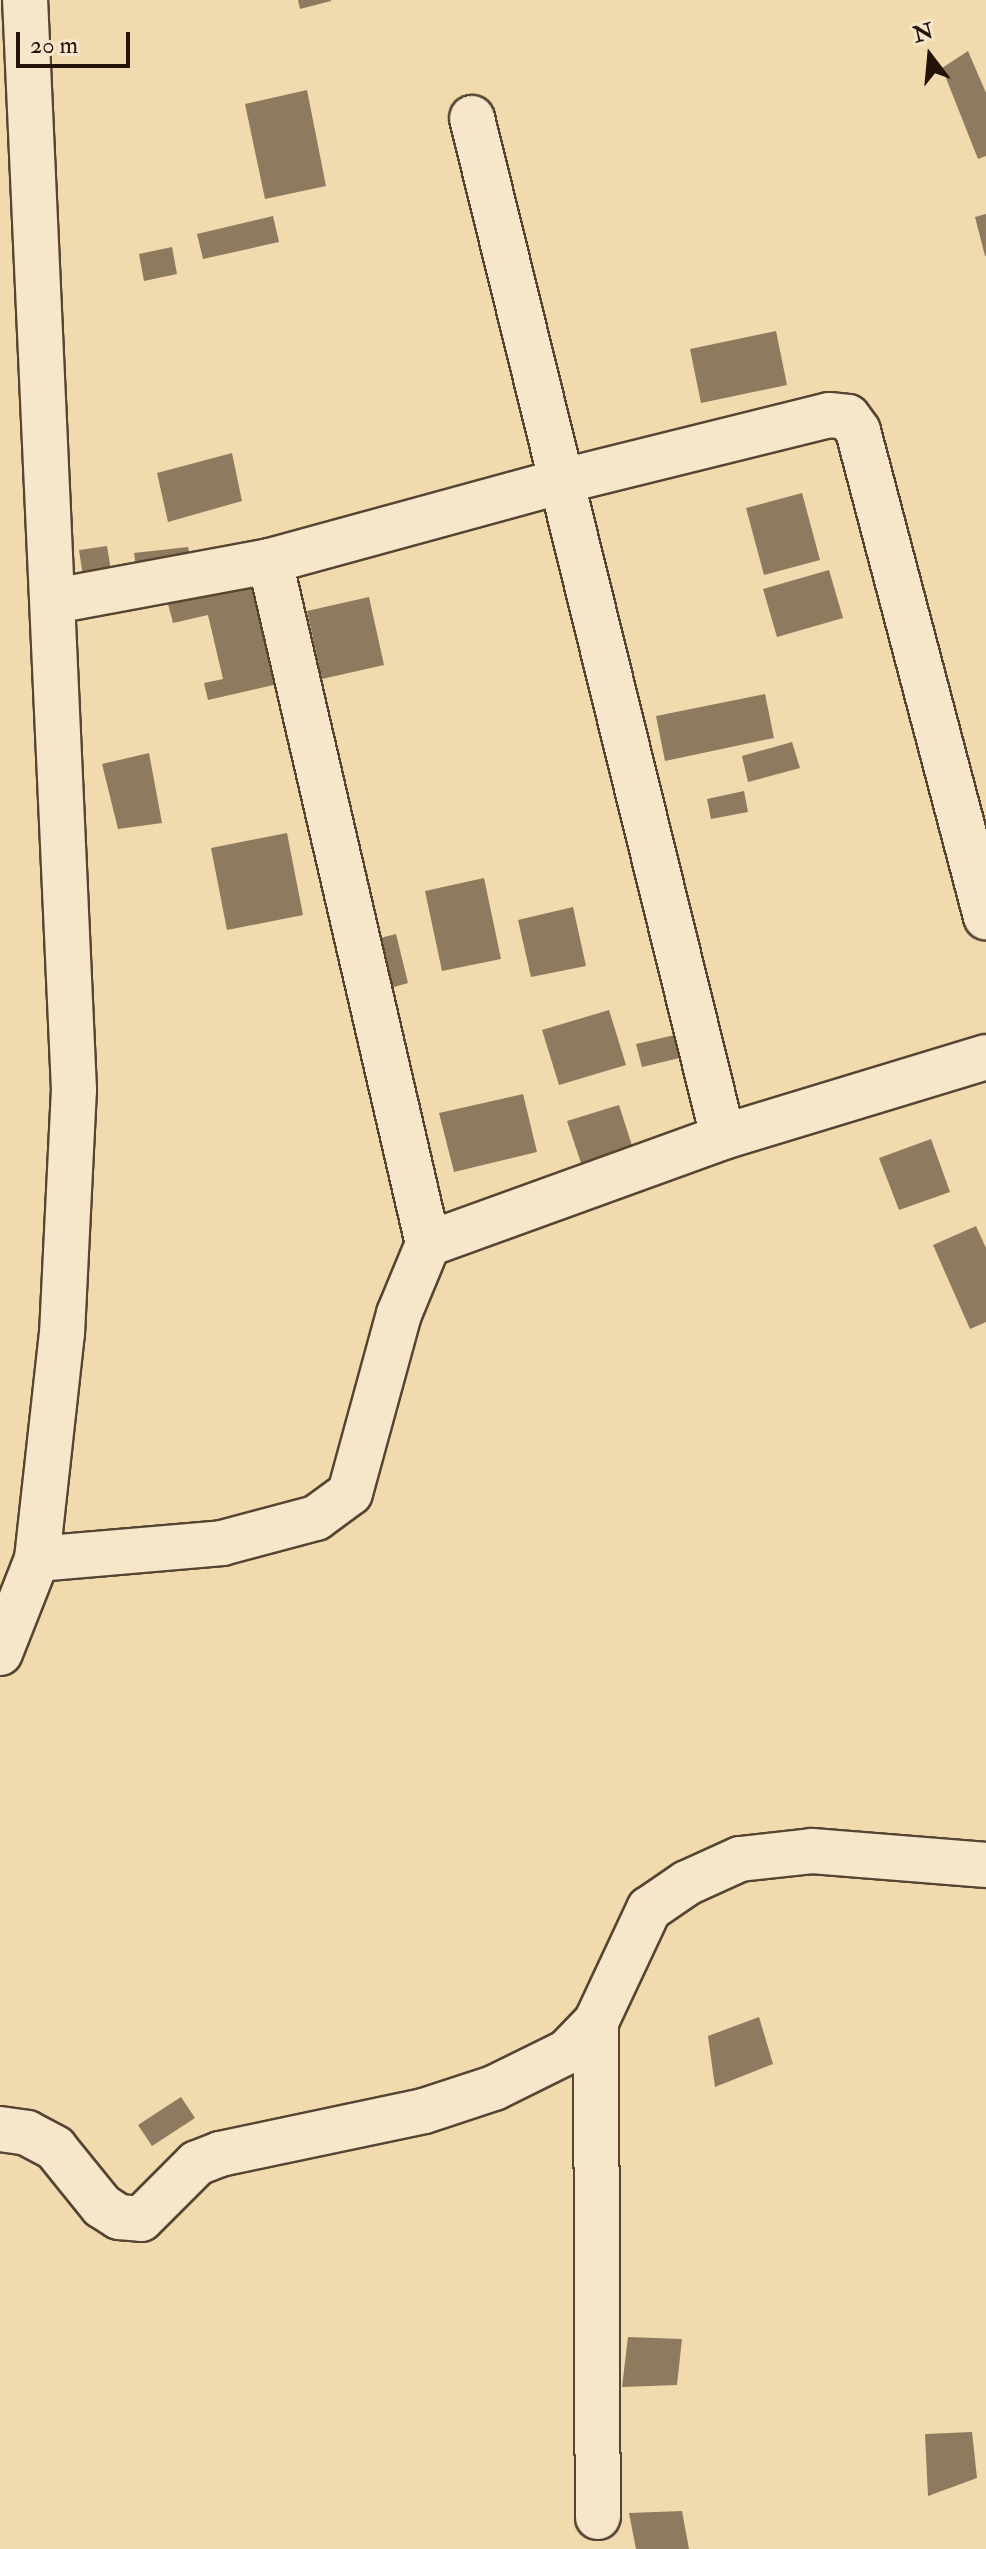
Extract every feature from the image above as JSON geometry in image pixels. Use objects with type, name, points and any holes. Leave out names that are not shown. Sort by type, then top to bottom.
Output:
[{"type":"street","points":[[0,1653],[37,1559],[62,1334],[74,1090],[54,601],[19,268],[15,108],[25,0]]},
{"type":"street","points":[[472,118],[559,482],[723,1137]]},
{"type":"street","points":[[54,601],[270,561],[559,482],[829,415],[848,417],[858,431],[986,917]]},
{"type":"street","points":[[37,1559],[222,1543],[316,1518],[350,1493],[399,1314],[428,1244],[270,561]]},
{"type":"street","points":[[428,1244],[723,1137],[986,1057]]},
{"type":"street","points":[[0,2129],[27,2133],[55,2148],[102,2206],[119,2217],[141,2219],[197,2163],[296,2134],[424,2111],[494,2088],[567,2052],[596,2022],[649,1909],[687,1883],[740,1859],[812,1851],[986,1865]]},
{"type":"street","points":[[596,2022],[598,2517]]},
{"type":"building","points":[[298,0],[331,0],[331,1],[300,9]]},
{"type":"building","points":[[968,51],[986,93],[986,156],[978,159],[942,68]]},
{"type":"building","points":[[307,90],[326,186],[265,199],[245,104]]},
{"type":"building","points":[[986,214],[986,256],[985,256],[975,217]]},
{"type":"building","points":[[273,216],[279,242],[203,259],[197,234]]},
{"type":"building","points":[[172,247],[177,274],[144,281],[139,254]]},
{"type":"building","points":[[776,331],[787,385],[701,403],[690,349]]},
{"type":"building","points":[[232,453],[242,501],[168,522],[157,473]]},
{"type":"building","points":[[802,493],[820,560],[764,575],[746,508]]},
{"type":"building","points":[[107,546],[111,571],[83,576],[79,550]]},
{"type":"building","points":[[188,547],[192,567],[137,573],[134,553]]},
{"type":"building","points":[[829,570],[843,618],[777,637],[763,589]]},
{"type":"building","points":[[259,579],[282,683],[208,700],[204,683],[223,679],[208,615],[173,623],[167,600]]},
{"type":"building","points":[[369,597],[384,665],[322,679],[307,611]]},
{"type":"building","points":[[765,694],[774,738],[665,761],[656,716]]},
{"type":"building","points":[[792,742],[800,768],[748,782],[742,756]]},
{"type":"building","points":[[149,753],[162,823],[118,829],[102,764]]},
{"type":"building","points":[[744,791],[748,812],[711,819],[707,799]]},
{"type":"building","points":[[287,833],[303,915],[227,930],[211,848]]},
{"type":"building","points":[[484,878],[501,959],[442,971],[425,891]]},
{"type":"building","points":[[573,907],[586,966],[531,977],[518,920]]},
{"type":"building","points":[[396,934],[408,983],[387,989],[376,939]]},
{"type":"building","points":[[609,1010],[626,1065],[559,1085],[542,1030]]},
{"type":"building","points":[[683,1033],[688,1056],[642,1067],[636,1044]]},
{"type":"building","points":[[523,1094],[537,1152],[454,1172],[439,1113]]},
{"type":"building","points":[[619,1105],[636,1158],[585,1175],[567,1121]]},
{"type":"building","points":[[931,1139],[950,1192],[899,1210],[879,1158]]},
{"type":"building","points":[[976,1226],[986,1248],[986,1322],[970,1329],[933,1245]]},
{"type":"building","points":[[759,2017],[773,2064],[715,2087],[708,2036]]},
{"type":"building","points":[[181,2097],[195,2118],[152,2146],[138,2125]]},
{"type":"building","points":[[628,2337],[682,2339],[677,2385],[622,2387]]},
{"type":"building","points":[[972,2432],[977,2478],[928,2496],[925,2434]]},
{"type":"building","points":[[682,2511],[689,2549],[636,2549],[629,2513]]}]
